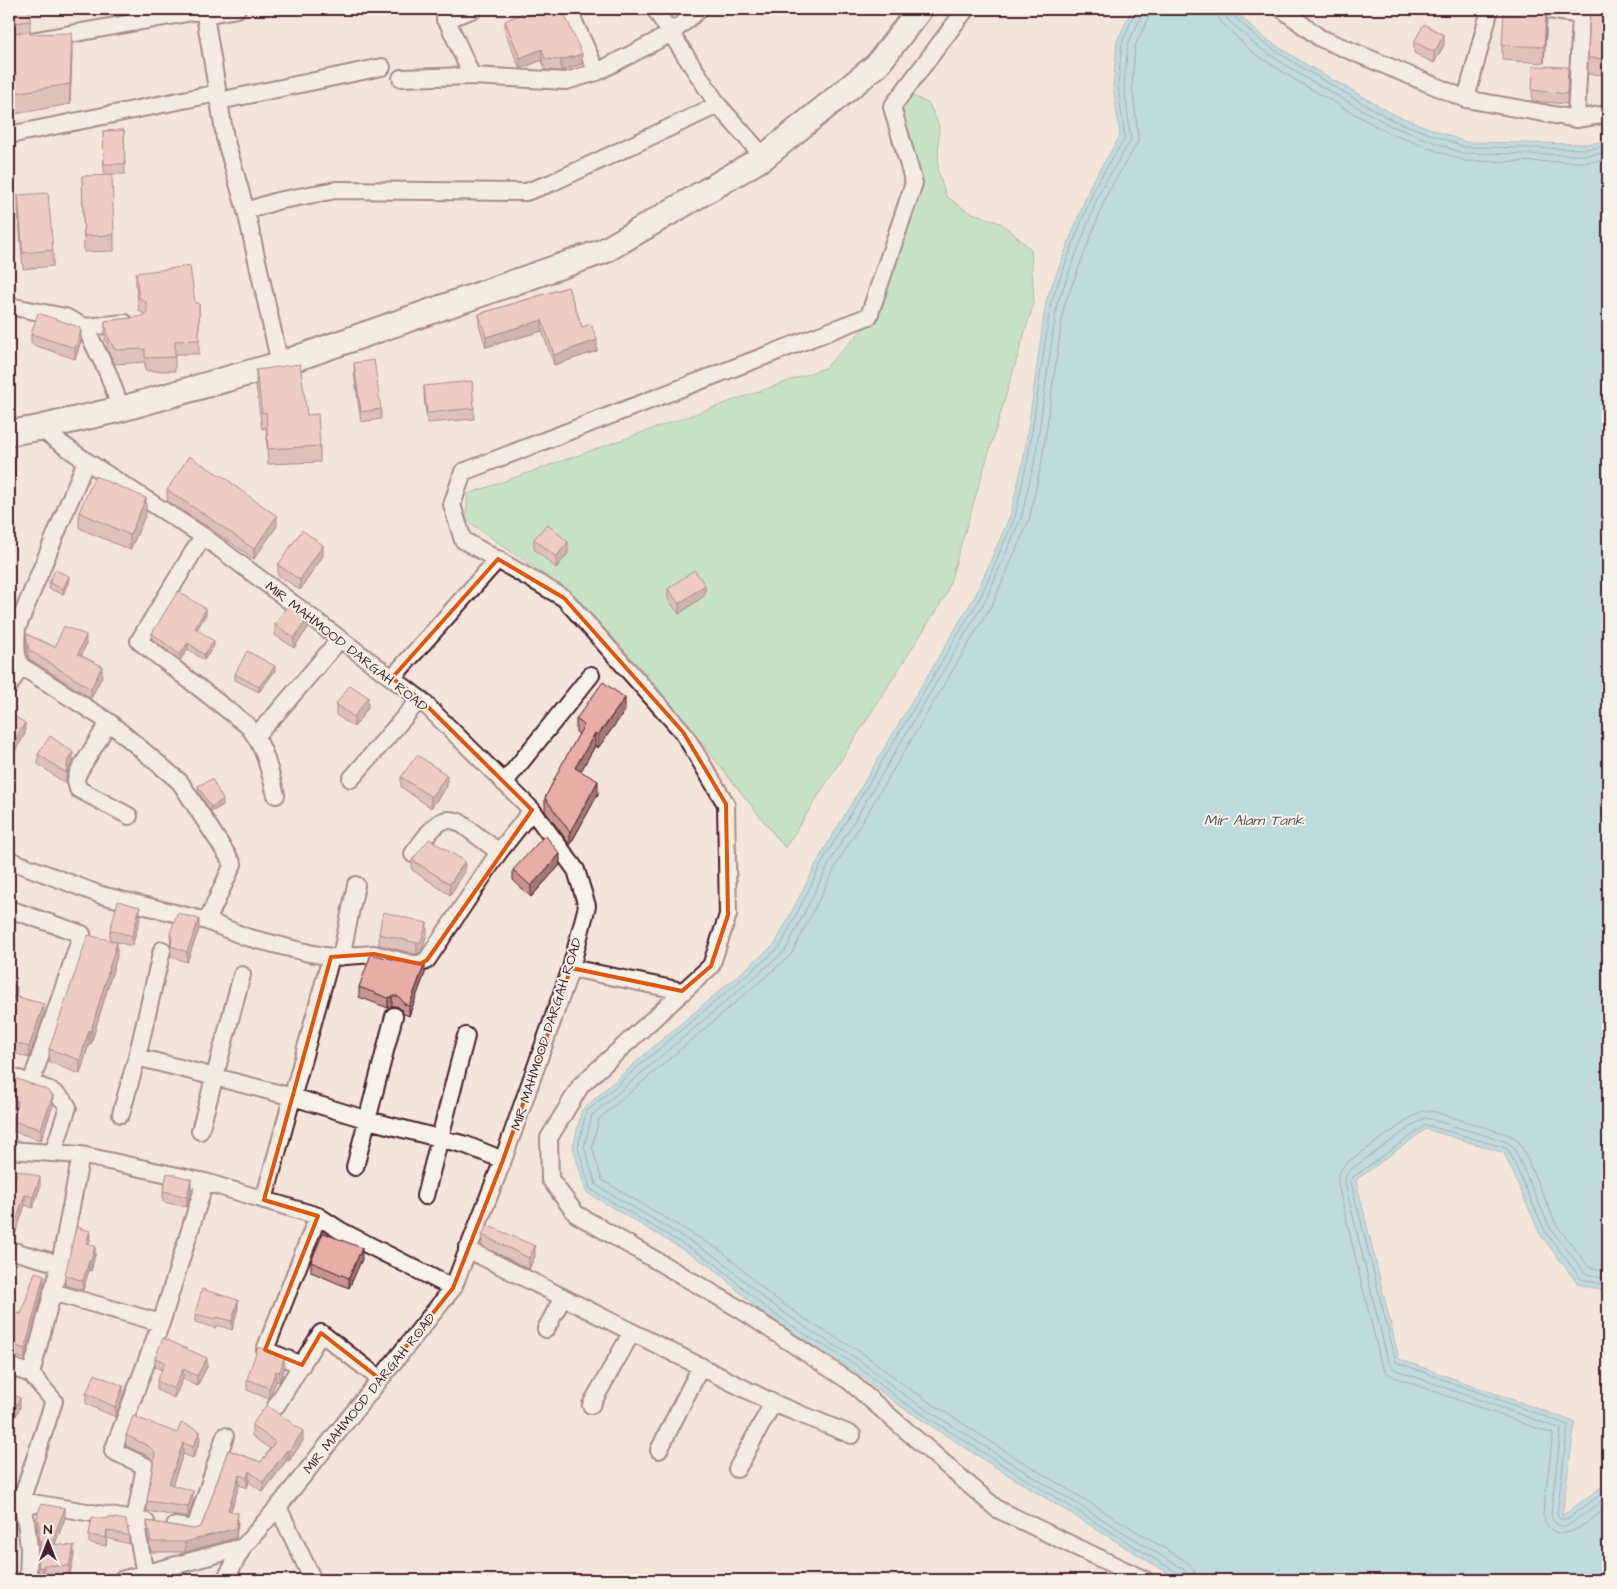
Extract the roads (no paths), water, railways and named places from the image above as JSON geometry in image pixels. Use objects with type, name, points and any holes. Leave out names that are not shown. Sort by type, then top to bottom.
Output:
[{"type":"main road","points":[[9,433],[120,409],[280,364],[604,251],[764,157],[877,65],[920,9]]},
{"type":"street","points":[[9,45],[204,11],[237,9]]},
{"type":"street","points":[[472,76],[443,14],[474,9]]},
{"type":"street","points":[[568,9],[597,72]]},
{"type":"street","points":[[655,9],[718,105],[764,157]]},
{"type":"street","points":[[402,78],[472,76],[566,81],[597,72],[670,34],[700,9]]},
{"type":"street","points":[[966,9],[892,107],[914,183],[869,316],[463,472],[452,505],[463,540],[564,598],[683,732],[726,804],[728,915],[711,966],[581,1085],[549,1138],[550,1179],[576,1214],[738,1308],[849,1380],[996,1509],[1145,1580]]},
{"type":"street","points":[[1282,9],[1320,38],[1466,99],[1576,119],[1608,114]]},
{"type":"street","points":[[1466,99],[1490,9]]},
{"type":"street","points":[[1543,9],[1581,15],[1608,14]]},
{"type":"street","points":[[204,11],[225,138],[246,211],[280,364]]},
{"type":"street","points":[[1576,119],[1581,15]]},
{"type":"street","points":[[9,135],[382,67]]},
{"type":"street","points":[[246,211],[277,201],[336,190],[526,192],[551,183],[718,105]]},
{"type":"street","points":[[9,306],[65,317],[85,327],[138,321]]},
{"type":"street","points":[[85,327],[108,373],[120,409]]},
{"type":"street","name":"MIR MAHMOOD DARGAH ROAD","points":[[39,428],[86,461],[203,536],[420,699],[532,810],[576,870],[587,906],[571,968],[503,1160],[453,1288],[278,1507],[243,1547],[225,1580]]},
{"type":"street","points":[[86,461],[17,628],[18,658],[21,666],[109,722],[180,782],[233,864],[207,921]]},
{"type":"street","points":[[203,536],[139,641],[256,734],[264,751],[276,795]]},
{"type":"street","points":[[392,678],[498,559]]},
{"type":"street","points":[[256,734],[277,713],[340,640]]},
{"type":"street","points":[[9,686],[21,666]]},
{"type":"street","points":[[504,783],[591,675]]},
{"type":"street","points":[[351,779],[420,699]]},
{"type":"street","points":[[109,722],[78,773],[76,780],[78,789],[129,816]]},
{"type":"street","points":[[9,860],[101,895],[207,921],[246,937],[309,953],[336,957],[374,954],[412,964],[420,964],[427,960],[499,852],[532,810]]},
{"type":"street","points":[[413,854],[435,827],[442,821],[451,820],[459,822],[499,852]]},
{"type":"street","points":[[264,1200],[356,885]]},
{"type":"street","points":[[9,909],[82,934],[31,1083]]},
{"type":"street","points":[[121,1114],[137,1057],[162,950]]},
{"type":"street","points":[[571,968],[682,992]]},
{"type":"street","points":[[200,1132],[242,975]]},
{"type":"street","points":[[355,1167],[394,1016]]},
{"type":"street","points":[[425,1196],[466,1036]]},
{"type":"street","points":[[137,1057],[293,1097],[368,1120],[466,1145],[503,1160]]},
{"type":"street","points":[[9,1076],[60,1095],[68,1107],[53,1153]]},
{"type":"street","points":[[9,1150],[81,1155],[205,1182],[318,1216],[341,1231],[453,1288]]},
{"type":"street","points":[[31,1374],[60,1264],[81,1155]]},
{"type":"street","points":[[145,1574],[135,1520],[145,1466],[113,1451],[161,1323],[205,1182]]},
{"type":"street","points":[[302,1365],[265,1350],[318,1216]]},
{"type":"street","points":[[9,1250],[60,1264]]},
{"type":"street","points":[[467,1250],[774,1403],[852,1435]]},
{"type":"street","points":[[52,1292],[161,1323]]},
{"type":"street","points":[[546,1329],[563,1297]]},
{"type":"street","points":[[591,1405],[632,1332]]},
{"type":"street","points":[[276,1406],[321,1333],[380,1379]]},
{"type":"street","points":[[9,1366],[31,1374],[54,1400],[15,1497],[26,1522],[29,1548],[28,1580]]},
{"type":"street","points":[[659,1450],[701,1366]]},
{"type":"street","points":[[737,1469],[774,1403]]},
{"type":"street","points":[[15,1497],[135,1520],[195,1529],[225,1436]]},
{"type":"street","points":[[278,1507],[313,1580]]},
{"type":"street","points":[[121,1580],[243,1547]]},
{"type":"water","name":"Mir Alam Tank","points":[[1132,9],[1233,9],[1263,37],[1307,65],[1395,115],[1466,142],[1587,144],[1608,141],[1608,1292],[1578,1284],[1540,1234],[1504,1153],[1426,1129],[1356,1180],[1399,1359],[1575,1422],[1562,1516],[1608,1482],[1608,1580],[1179,1580],[897,1404],[853,1370],[806,1342],[758,1309],[712,1267],[586,1192],[573,1147],[582,1110],[775,944],[822,853],[976,594],[1010,516],[1024,457],[1046,301],[1091,184],[1120,136],[1113,86],[1117,41]]}]
